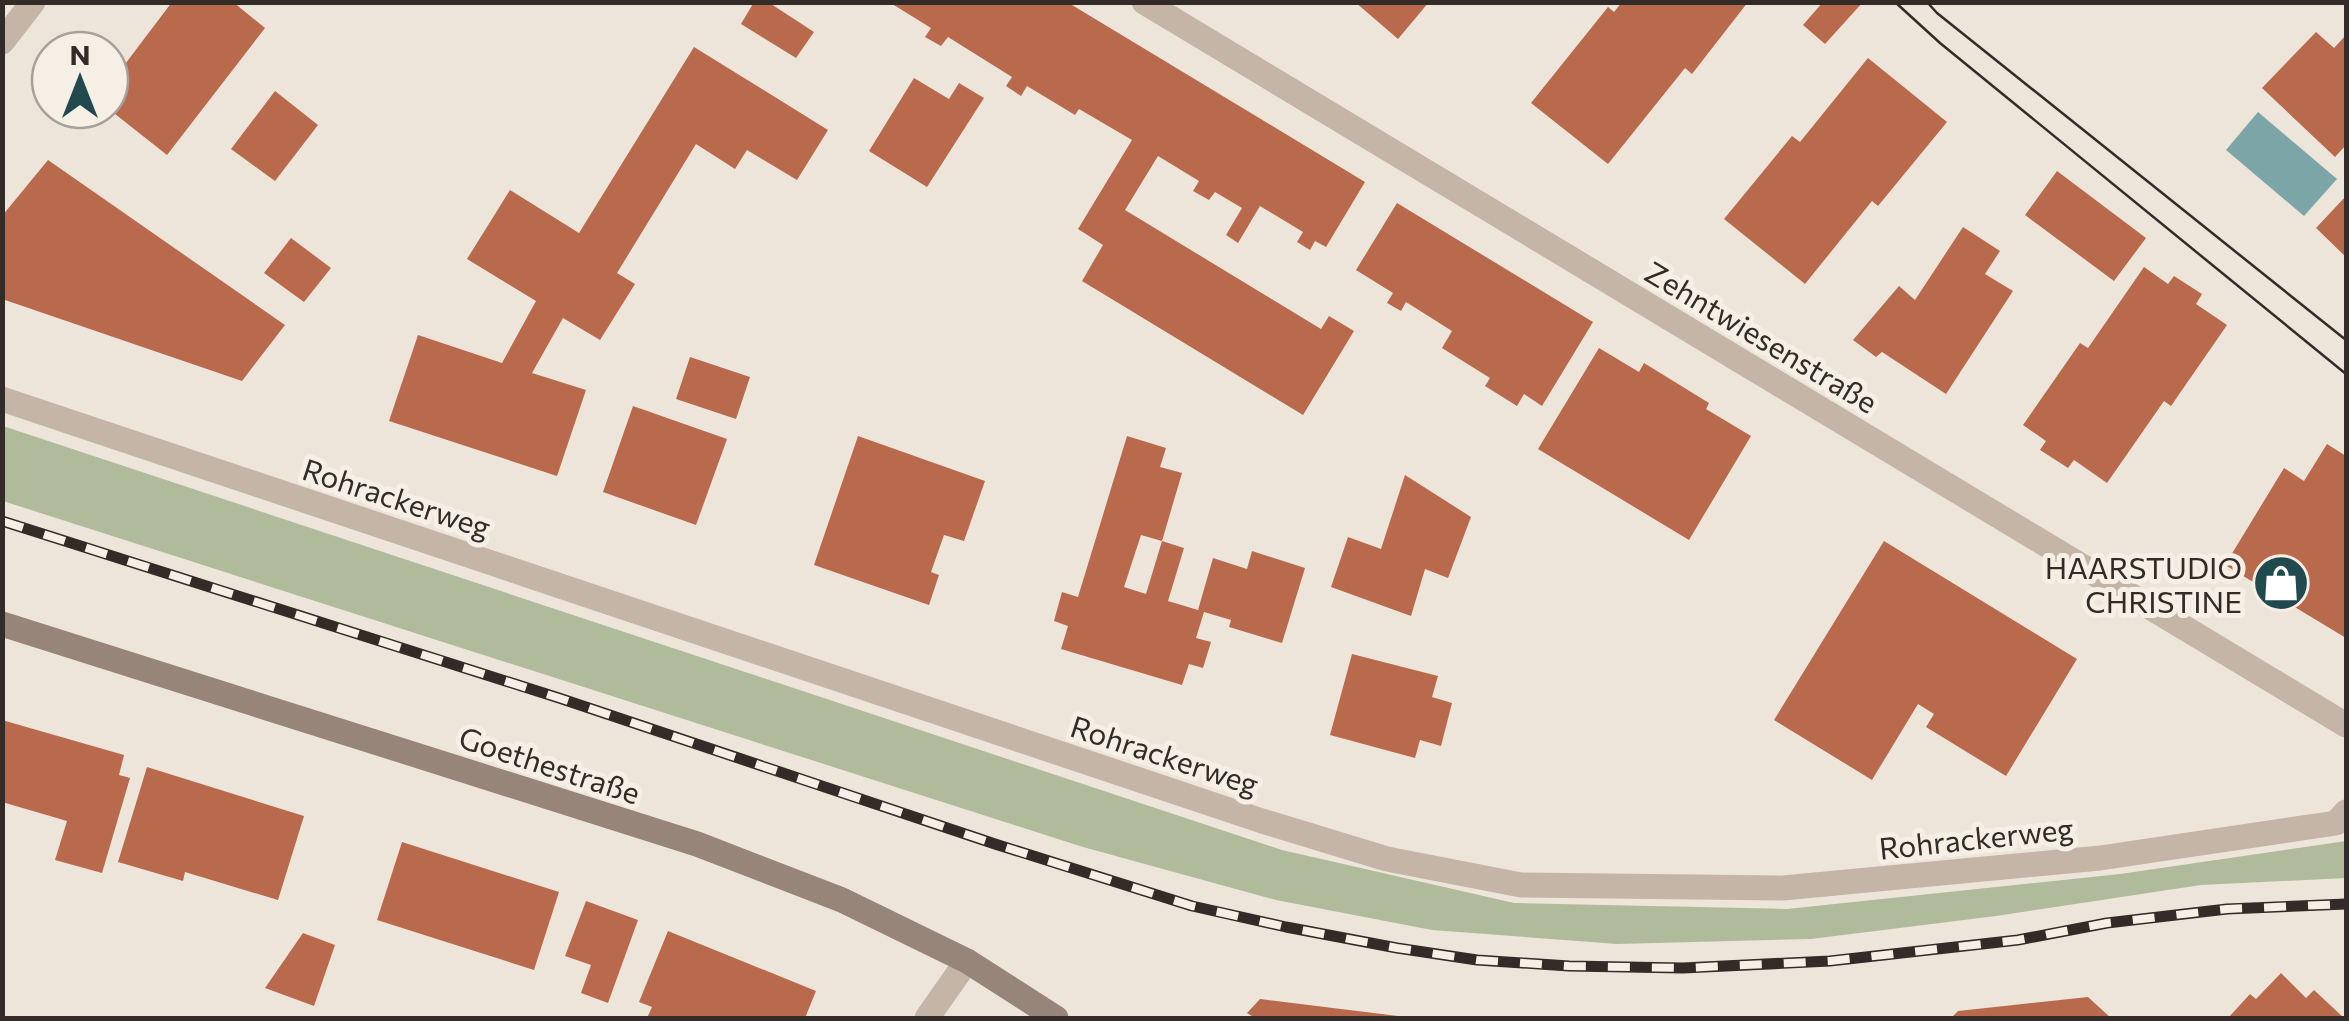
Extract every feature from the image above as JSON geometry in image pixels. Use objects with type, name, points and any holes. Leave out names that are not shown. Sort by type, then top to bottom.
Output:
[{"type":"street","points":[[2,42],[34,2]]},
{"type":"street","name":"Zehntwiesenstraße","points":[[1144,2],[2346,725]]},
{"type":"street","name":"Rohrackerweg","points":[[2,399],[1262,821],[1387,859],[1520,885],[1782,888],[2100,858],[2336,823],[2346,812]]},
{"type":"street","name":"Goethestraße","points":[[2,624],[697,844],[842,900],[967,961],[1056,1018]]},
{"type":"street","points":[[927,1018],[967,961]]},
{"type":"green space","points":[[3,426],[1282,850],[1514,903],[1787,909],[2120,874],[2346,841],[2346,878],[2201,885],[1811,939],[1617,944],[1432,930],[1276,900],[1083,847],[3,501]]},
{"type":"water","points":[[2258,112],[2337,179],[2304,216],[2226,150]]},
{"type":"building","points":[[172,2],[233,2],[265,28],[167,155],[130,126],[130,58]]},
{"type":"building","points":[[754,2],[768,2],[814,32],[796,58],[741,24]]},
{"type":"building","points":[[889,2],[1067,2],[1365,182],[1326,247],[1315,241],[1310,250],[1297,242],[1303,232],[1260,206],[1238,243],[1226,235],[1242,208],[1215,192],[1209,200],[1193,191],[1199,181],[1158,156],[1125,210],[1321,329],[1329,316],[1354,331],[1303,415],[1082,281],[1103,245],[1078,229],[1132,140],[1079,109],[1075,115],[1027,86],[1021,96],[1006,86],[1012,77],[948,37],[941,46],[925,37],[931,28]]},
{"type":"building","points":[[1355,2],[1429,2],[1398,39]]},
{"type":"building","points":[[1622,2],[1748,2],[1692,74],[1685,68],[1608,164],[1531,103],[1608,7],[1614,12]]},
{"type":"building","points":[[1823,2],[1863,2],[1825,44],[1803,25]]},
{"type":"building","points":[[2316,32],[2334,48],[2346,35],[2346,145],[2335,157],[2262,88]]},
{"type":"building","points":[[694,47],[828,130],[797,180],[747,150],[735,169],[696,144],[617,273],[635,284],[600,340],[563,318],[532,373],[586,390],[557,476],[389,421],[418,335],[502,363],[536,301],[467,259],[510,190],[579,233]]},
{"type":"building","points":[[1868,58],[1947,122],[1878,206],[1872,201],[1805,284],[1724,219],[1792,136],[1800,142]]},
{"type":"building","points":[[914,78],[949,99],[959,83],[984,98],[927,187],[869,151]]},
{"type":"building","points":[[275,91],[318,125],[275,181],[231,149]]},
{"type":"building","points":[[48,160],[285,325],[242,381],[2,299],[2,216]]},
{"type":"building","points":[[2057,171],[2146,238],[2114,281],[2025,215]]},
{"type":"building","points":[[2346,196],[2346,257],[2316,228]]},
{"type":"building","points":[[1397,203],[1593,322],[1542,406],[1524,394],[1517,406],[1485,386],[1490,378],[1442,348],[1452,331],[1406,302],[1401,311],[1387,303],[1393,293],[1356,270]]},
{"type":"building","points":[[1963,227],[2000,251],[1985,274],[2013,291],[1946,394],[1882,352],[1876,357],[1853,340],[1899,286],[1915,300]]},
{"type":"building","points":[[291,238],[331,268],[304,302],[264,273]]},
{"type":"building","points":[[2144,267],[2168,284],[2174,276],[2202,294],[2196,304],[2227,325],[2171,406],[2164,401],[2107,483],[2074,460],[2068,468],[2040,450],[2046,441],[2023,425],[2080,343],[2088,348]]},
{"type":"building","points":[[1599,348],[1639,372],[1644,363],[1709,403],[1706,409],[1751,436],[1689,540],[1538,449]]},
{"type":"building","points":[[690,357],[750,377],[736,419],[676,399]]},
{"type":"building","points":[[633,406],[727,439],[696,525],[603,492]]},
{"type":"building","points":[[858,436],[985,481],[964,541],[944,535],[931,572],[939,575],[929,605],[814,565]]},
{"type":"building","points":[[1127,436],[1166,448],[1160,467],[1182,473],[1162,541],[1184,548],[1168,601],[1198,610],[1213,558],[1247,569],[1252,551],[1305,568],[1282,643],[1229,627],[1231,620],[1204,612],[1196,638],[1211,642],[1203,668],[1189,664],[1182,685],[1061,649],[1068,626],[1054,621],[1062,592],[1078,597]],"holes":[[[1141,535],[1162,541],[1146,594],[1124,587]]]},
{"type":"building","points":[[2327,444],[2346,456],[2346,638],[2225,565],[2284,468],[2304,481]]},
{"type":"building","points":[[1405,475],[1471,517],[1448,578],[1425,569],[1411,616],[1331,587],[1348,537],[1381,549]]},
{"type":"building","points":[[1884,541],[2077,659],[2006,776],[1926,727],[1934,714],[1918,704],[1872,780],[1774,720]]},
{"type":"building","points":[[1352,654],[1438,676],[1432,697],[1452,703],[1441,746],[1420,740],[1415,758],[1330,735]]},
{"type":"building","points":[[2,720],[124,755],[119,775],[130,778],[102,873],[55,860],[67,821],[2,802]]},
{"type":"building","points":[[147,767],[304,816],[278,900],[185,872],[183,881],[118,862]]},
{"type":"building","points":[[402,842],[559,892],[534,970],[377,920]]},
{"type":"building","points":[[586,901],[638,920],[608,1003],[581,993],[591,965],[565,956]]},
{"type":"building","points":[[668,931],[816,991],[805,1018],[647,1018],[652,1007],[639,1002]]},
{"type":"building","points":[[303,933],[335,945],[314,1006],[265,988]]},
{"type":"building","points":[[2281,973],[2306,998],[2314,990],[2344,1018],[2228,1018],[2250,994],[2256,999]]},
{"type":"building","points":[[2088,997],[2111,1018],[1951,1018],[1958,1011]]},
{"type":"building","points":[[1260,999],[1398,1018],[1255,1018],[1247,1013]]},
{"type":"tram line","points":[[1895,2],[2346,374]]},
{"type":"tram line","points":[[1927,2],[2346,340]]},
{"type":"railway","points":[[2,521],[559,698],[1192,906],[1397,948],[1477,960],[1683,968],[1830,961],[2018,940],[2107,923],[2227,909],[2346,904]]},
{"type":"place","name":"HAARSTUDIO CHRISTINE","points":[[2281,583]]}]
